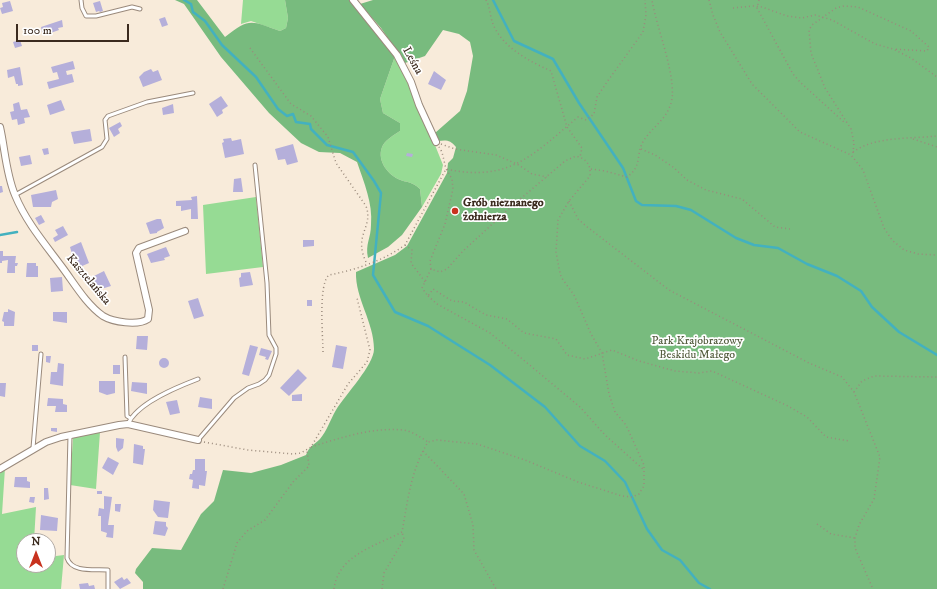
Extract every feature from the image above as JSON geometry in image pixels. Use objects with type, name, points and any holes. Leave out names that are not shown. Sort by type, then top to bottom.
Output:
[{"type":"street","name":"Leśna","points":[[353,0],[397,55],[411,82],[419,105],[436,142]]},
{"type":"street","name":"Kasztelańska","points":[[0,127],[15,195],[28,222],[80,292],[104,316],[114,320],[138,322],[148,319],[149,310],[136,253],[139,248],[186,231]]},
{"type":"street","points":[[0,469],[33,448],[46,442],[129,421],[198,440]]},
{"type":"lane","points":[[81,0],[82,8],[86,16],[96,16],[132,7],[140,9]]},
{"type":"lane","points":[[15,195],[102,147],[107,139],[105,120],[108,116],[147,102],[193,93]]},
{"type":"lane","points":[[198,440],[234,398],[248,388],[264,380],[276,354],[276,348],[269,335],[267,283],[255,165]]},
{"type":"lane","points":[[33,448],[41,354]]},
{"type":"lane","points":[[125,357],[127,416],[129,421],[165,392],[198,379]]},
{"type":"lane","points":[[70,435],[66,558],[71,566],[76,568],[108,570],[108,589]]},
{"type":"path","points":[[486,0],[493,24],[503,41],[527,60],[551,71],[567,127],[582,148],[580,157]]},
{"type":"path","points":[[446,169],[466,173],[491,172],[517,164],[542,149],[578,117],[586,120],[594,114],[597,97],[644,32],[645,0]]},
{"type":"path","points":[[591,169],[605,170],[626,177],[637,166],[644,141],[664,117],[673,97],[673,80],[658,28],[652,0]]},
{"type":"path","points":[[710,0],[713,15],[720,32],[752,84],[800,132],[852,154],[863,170],[884,228],[892,240],[904,250],[918,254],[937,255]]},
{"type":"path","points":[[759,0],[757,7],[778,49],[793,74],[848,125]]},
{"type":"path","points":[[852,154],[854,143],[851,129],[825,88],[811,53],[809,30],[812,25],[836,8],[844,6],[858,7],[911,32],[929,47],[927,51],[893,49]]},
{"type":"path","points":[[733,8],[757,7],[787,16],[802,18],[815,15],[824,17],[875,44],[893,49],[911,58],[937,77]]},
{"type":"path","points":[[250,48],[291,104],[311,116],[328,137],[336,163],[366,206],[368,220],[360,246],[361,254],[367,264]]},
{"type":"path","points":[[852,154],[859,148],[869,145],[937,136]]},
{"type":"path","points":[[911,139],[937,147]]},
{"type":"path","points":[[436,142],[455,149],[496,155],[517,164],[532,174],[548,177]]},
{"type":"path","points":[[436,142],[442,152],[446,169],[452,179],[453,189],[443,230],[430,261],[430,269],[426,283],[422,288],[437,304],[490,333],[520,357],[580,407],[605,435],[644,470]]},
{"type":"path","points":[[641,149],[655,155],[673,166],[687,180],[694,184],[706,190],[742,199],[756,209],[766,221],[775,227],[790,229]]},
{"type":"path","points":[[311,447],[347,436],[380,431],[403,430],[416,434],[428,442],[437,440],[477,444],[525,460],[578,482],[622,496],[632,497],[639,494],[644,486],[644,465],[626,425],[615,412],[609,394],[602,353],[591,334],[574,295],[561,277],[556,252],[558,220],[569,201],[590,176],[591,169],[585,159],[580,157],[570,158],[512,206],[463,251],[447,269],[440,272],[430,269]]},
{"type":"path","points":[[323,352],[323,294],[326,278],[329,275],[355,269],[394,253],[405,245],[446,169]]},
{"type":"path","points":[[569,201],[578,219],[669,290],[809,364],[842,377],[854,392],[880,457],[874,499],[859,525],[855,538],[855,548],[873,589]]},
{"type":"path","points":[[405,245],[412,250],[411,263],[426,283]]},
{"type":"path","points":[[428,296],[433,289],[452,301],[464,302],[486,315],[507,319],[524,333],[556,339],[567,355],[585,359],[612,350],[639,361],[675,370],[699,373],[712,371],[788,406],[807,417],[826,437],[849,441]]},
{"type":"path","points":[[198,440],[238,448],[289,454],[307,451],[311,447],[348,384],[369,357],[370,350],[357,298]]},
{"type":"path","points":[[854,392],[862,381],[874,376],[937,377]]},
{"type":"path","points":[[382,589],[384,573],[404,539],[402,532],[410,483],[428,442]]},
{"type":"path","points":[[223,589],[237,543],[247,531],[265,520],[293,482],[308,466],[307,451]]},
{"type":"path","points":[[423,451],[464,494],[473,525],[474,550],[496,589]]},
{"type":"path","points":[[817,524],[832,534],[855,538]]},
{"type":"path","points":[[334,589],[335,581],[340,570],[348,561],[402,532]]},
{"type":"green space","points":[[175,0],[197,0],[225,37],[240,26],[251,23],[256,23],[280,31],[286,28],[288,18],[285,0],[350,0],[395,56],[380,99],[383,113],[400,123],[400,131],[383,145],[381,155],[383,165],[390,173],[398,179],[412,183],[420,189],[422,207],[402,235],[388,247],[368,258],[367,249],[371,230],[371,209],[357,162],[340,153],[319,152],[301,143],[269,113],[221,57],[184,4]]},
{"type":"green space","points":[[243,0],[285,0],[288,18],[286,28],[280,31],[251,21],[241,24]]},
{"type":"green space","name":"Park Krajobrazowy Beskidu Małego","points":[[373,0],[937,0],[937,589],[143,589],[143,582],[135,573],[136,569],[152,548],[181,550],[201,514],[214,501],[223,470],[251,473],[281,465],[306,455],[310,447],[320,439],[327,429],[336,410],[373,356],[374,349],[371,329],[358,291],[356,272],[395,255],[407,246],[447,173],[448,163],[453,158],[456,147],[448,141],[438,141],[435,133],[460,111],[467,91],[473,56],[470,42],[459,34],[443,30],[425,56],[405,63],[381,28],[360,4]]},
{"type":"green space","points":[[395,56],[410,83],[443,165],[441,174],[422,207],[420,189],[412,183],[398,179],[390,173],[383,165],[381,155],[383,145],[400,131],[400,123],[383,113],[380,99]]},
{"type":"green space","points":[[256,197],[263,267],[206,274],[203,205]]},
{"type":"green space","points":[[100,432],[96,489],[70,485],[73,438]]},
{"type":"green space","points":[[5,468],[2,514],[36,507],[34,533],[16,533],[16,573],[56,573],[56,556],[64,555],[61,589],[0,589],[0,472]]},
{"type":"building","points":[[10,1],[13,11],[2,14],[0,8],[3,7],[2,3]]},
{"type":"building","points":[[100,1],[103,11],[96,12],[93,3]]},
{"type":"building","points":[[165,17],[168,25],[162,27],[159,19]]},
{"type":"building","points":[[62,20],[63,27],[58,28],[59,30],[45,35],[45,32],[42,32],[41,27]]},
{"type":"building","points":[[20,40],[22,46],[15,48],[13,42]]},
{"type":"building","points":[[73,61],[75,69],[66,71],[67,75],[72,74],[74,82],[49,89],[47,82],[59,79],[57,72],[53,73],[51,67]]},
{"type":"building","points":[[20,67],[23,85],[18,86],[14,76],[8,78],[7,70]]},
{"type":"building","points":[[151,69],[153,72],[158,70],[162,80],[143,87],[139,77],[144,72]]},
{"type":"building","points":[[434,71],[446,80],[441,90],[428,84]]},
{"type":"building","points":[[221,96],[228,106],[222,110],[223,113],[217,117],[209,104]]},
{"type":"building","points":[[61,100],[65,110],[50,115],[47,105]]},
{"type":"building","points":[[19,102],[21,110],[27,109],[30,117],[24,118],[25,123],[18,125],[17,119],[12,120],[10,112],[14,111],[13,104]]},
{"type":"building","points":[[173,104],[174,113],[163,115],[162,108]]},
{"type":"building","points":[[120,122],[122,126],[118,129],[120,133],[114,137],[109,128]]},
{"type":"building","points":[[90,129],[92,141],[74,144],[71,132]]},
{"type":"building","points":[[231,138],[232,141],[241,139],[244,154],[225,158],[222,143],[224,142],[223,139]]},
{"type":"building","points":[[293,144],[298,162],[287,165],[285,159],[278,160],[275,149]]},
{"type":"building","points":[[48,148],[49,154],[44,155],[42,149]]},
{"type":"building","points":[[407,153],[413,154],[412,157],[406,156]]},
{"type":"building","points":[[30,155],[32,164],[21,166],[19,157]]},
{"type":"building","points":[[241,178],[243,192],[233,192],[234,179]]},
{"type":"building","points":[[0,186],[2,186],[3,192],[0,193]]},
{"type":"building","points":[[56,190],[58,199],[52,202],[51,207],[33,207],[31,195]]},
{"type":"building","points":[[197,196],[198,219],[191,219],[191,209],[181,211],[181,206],[176,206],[176,201],[192,200],[191,197]]},
{"type":"building","points":[[41,215],[45,222],[39,225],[35,218]]},
{"type":"building","points":[[161,219],[164,228],[157,233],[150,234],[146,223]]},
{"type":"building","points":[[63,226],[68,235],[55,242],[53,238],[58,235],[55,230]]},
{"type":"building","points":[[303,240],[314,240],[314,246],[303,247]]},
{"type":"building","points":[[81,242],[89,263],[80,267],[75,261],[77,260],[74,254],[72,254],[70,247]]},
{"type":"building","points":[[166,247],[170,256],[164,258],[165,260],[151,263],[147,254]]},
{"type":"building","points":[[0,251],[3,251],[3,256],[16,256],[15,263],[18,263],[17,266],[15,266],[15,273],[7,273],[8,260],[0,263]]},
{"type":"building","points":[[27,263],[36,263],[36,266],[38,266],[38,277],[26,277]]},
{"type":"building","points":[[104,271],[111,286],[98,290],[92,277]]},
{"type":"building","points":[[250,272],[253,285],[240,287],[239,278],[241,277],[241,273]]},
{"type":"building","points":[[62,277],[63,291],[51,292],[50,278]]},
{"type":"building","points":[[198,298],[204,316],[194,319],[188,301]]},
{"type":"building","points":[[307,300],[312,300],[312,306],[307,306]]},
{"type":"building","points":[[8,309],[15,312],[14,326],[4,326],[4,322],[2,321],[4,312],[8,312]]},
{"type":"building","points":[[53,312],[67,312],[67,323],[53,321]]},
{"type":"building","points":[[137,336],[148,336],[147,350],[136,349]]},
{"type":"building","points":[[32,345],[38,345],[38,351],[32,351]]},
{"type":"building","points":[[250,345],[258,347],[249,376],[242,374]]},
{"type":"building","points":[[336,345],[347,347],[343,369],[332,367]]},
{"type":"building","points":[[261,348],[272,351],[268,360],[265,359],[266,357],[259,355]]},
{"type":"building","points":[[46,356],[51,356],[50,363],[46,362]]},
{"type":"building","points":[[162,358],[166,358],[168,359],[168,367],[162,368],[159,365],[159,361]]},
{"type":"building","points":[[58,363],[64,364],[63,386],[50,384],[51,372],[57,372]]},
{"type":"building","points":[[113,365],[120,365],[120,374],[113,374]]},
{"type":"building","points":[[298,369],[307,378],[289,396],[280,388]]},
{"type":"building","points":[[99,381],[115,381],[115,393],[107,395],[99,392]]},
{"type":"building","points":[[132,382],[147,383],[147,394],[131,391]]},
{"type":"building","points":[[0,383],[6,383],[5,397],[0,396]]},
{"type":"building","points":[[302,394],[302,401],[292,401],[292,395]]},
{"type":"building","points":[[200,397],[212,399],[212,409],[198,407]]},
{"type":"building","points":[[48,398],[63,399],[63,404],[67,405],[67,412],[55,412],[56,406],[47,406]]},
{"type":"building","points":[[177,400],[180,413],[170,415],[166,402]]},
{"type":"building","points":[[51,428],[57,428],[57,432],[51,431]]},
{"type":"building","points":[[116,438],[124,439],[123,448],[118,452],[116,447]]},
{"type":"building","points":[[134,444],[143,446],[143,449],[145,449],[143,465],[133,463]]},
{"type":"building","points":[[108,457],[119,463],[113,475],[102,468]]},
{"type":"building","points":[[195,459],[205,459],[205,471],[207,471],[205,486],[199,485],[199,489],[192,488],[193,480],[189,479],[190,474],[192,474],[193,470],[195,470]]},
{"type":"building","points":[[15,477],[27,477],[27,481],[30,482],[30,488],[14,487]]},
{"type":"building","points":[[44,488],[48,488],[49,499],[44,500]]},
{"type":"building","points":[[97,491],[102,491],[102,494],[97,494]]},
{"type":"building","points":[[104,496],[112,497],[108,525],[114,525],[113,538],[106,537],[107,533],[101,531],[101,516],[98,516],[99,508],[104,509]]},
{"type":"building","points":[[30,497],[35,497],[34,503],[29,502]]},
{"type":"building","points":[[154,500],[170,502],[168,518],[158,517],[153,510]]},
{"type":"building","points":[[115,504],[121,504],[120,512],[115,511]]},
{"type":"building","points":[[41,515],[58,518],[57,531],[40,530]]},
{"type":"building","points":[[155,521],[166,522],[166,526],[168,528],[165,536],[153,534]]},
{"type":"building","points":[[122,577],[124,580],[127,578],[131,583],[120,589],[114,582]]},
{"type":"building","points":[[88,583],[89,586],[94,585],[95,589],[80,589],[79,584]]},
{"type":"waterway","points":[[184,0],[191,4],[193,12],[205,21],[222,45],[256,77],[278,109],[287,116],[293,114],[296,122],[310,124],[311,129],[327,145],[353,152],[374,181],[381,193],[373,275],[395,312],[428,326],[490,365],[545,407],[580,446],[605,461],[625,482],[647,529],[662,550],[680,560],[699,583],[710,589]]},
{"type":"waterway","points":[[493,0],[514,41],[553,59],[579,103],[623,168],[636,201],[642,205],[676,206],[691,210],[736,238],[754,245],[778,248],[807,264],[837,276],[861,291],[872,307],[899,332],[937,355]]},
{"type":"waterway","points":[[0,235],[17,232]]},
{"type":"place","name":"Grób nieznanego żołnierza","points":[[455,211]]}]
